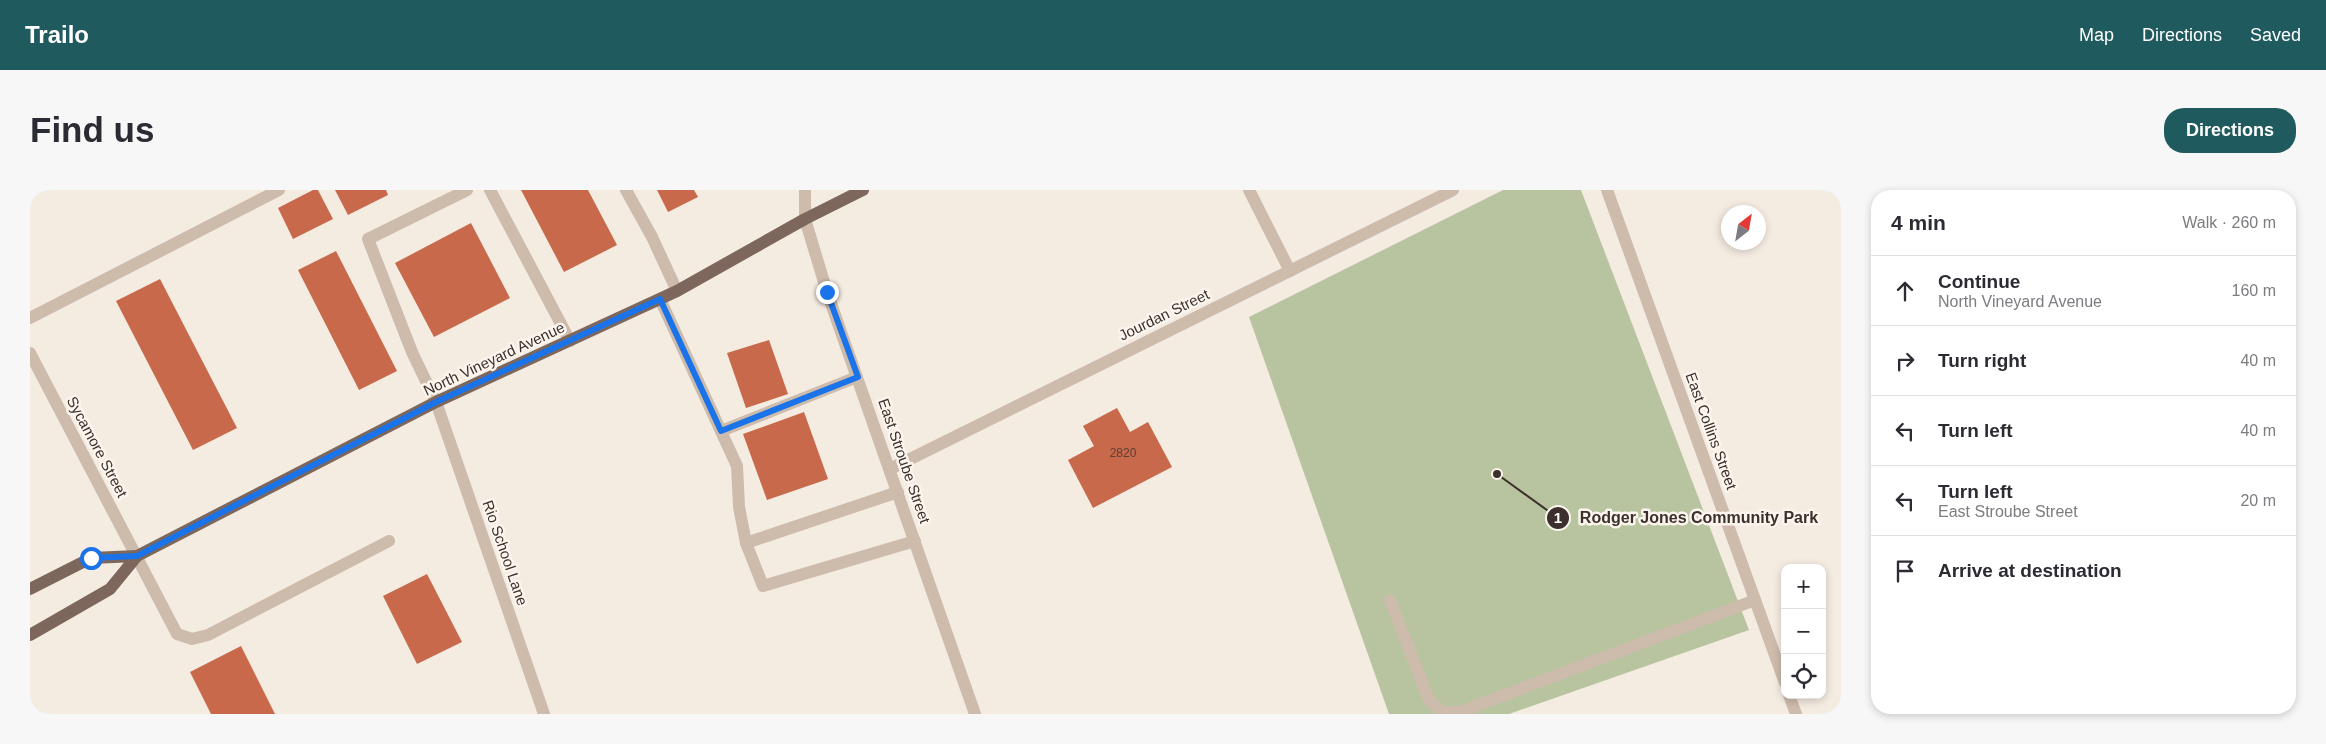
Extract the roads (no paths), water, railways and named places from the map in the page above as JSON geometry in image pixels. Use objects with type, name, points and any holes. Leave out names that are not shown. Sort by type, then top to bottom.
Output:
[{"type":"main road","name":"North Vineyard Avenue","points":[[30,635],[110,589],[137,556],[436,402],[677,291],[805,219],[863,190]]},
{"type":"main road","name":"North Vineyard Avenue","points":[[30,589],[91,558],[137,556]]},
{"type":"street","points":[[30,318],[279,190]]},
{"type":"street","name":"Rio School Lane","points":[[467,190],[368,239],[412,352],[436,402],[544,714]]},
{"type":"street","points":[[490,190],[570,341]]},
{"type":"street","points":[[626,190],[652,237],[677,291]]},
{"type":"street","name":"East Stroube Street","points":[[805,190],[805,219],[827,292],[975,714]]},
{"type":"street","points":[[1249,190],[1290,271]]},
{"type":"street","name":"Jourdan Street","points":[[890,470],[1453,190]]},
{"type":"street","name":"East Collins Street","points":[[1607,190],[1781,672]]},
{"type":"street","points":[[660,299],[737,466],[739,507],[746,543],[763,586],[915,541]]},
{"type":"street","name":"Sycamore Street","points":[[30,353],[177,634],[192,639],[208,635],[389,541]]},
{"type":"street","points":[[721,431],[858,377]]},
{"type":"street","points":[[746,543],[898,492]]},
{"type":"street","points":[[1390,600],[1429,700],[1442,712],[1460,712],[1755,600]]},
{"type":"street","points":[[1790,699],[1796,714]]},
{"type":"place","name":"Rodger Jones Community Park","points":[[1497,474]]}]
